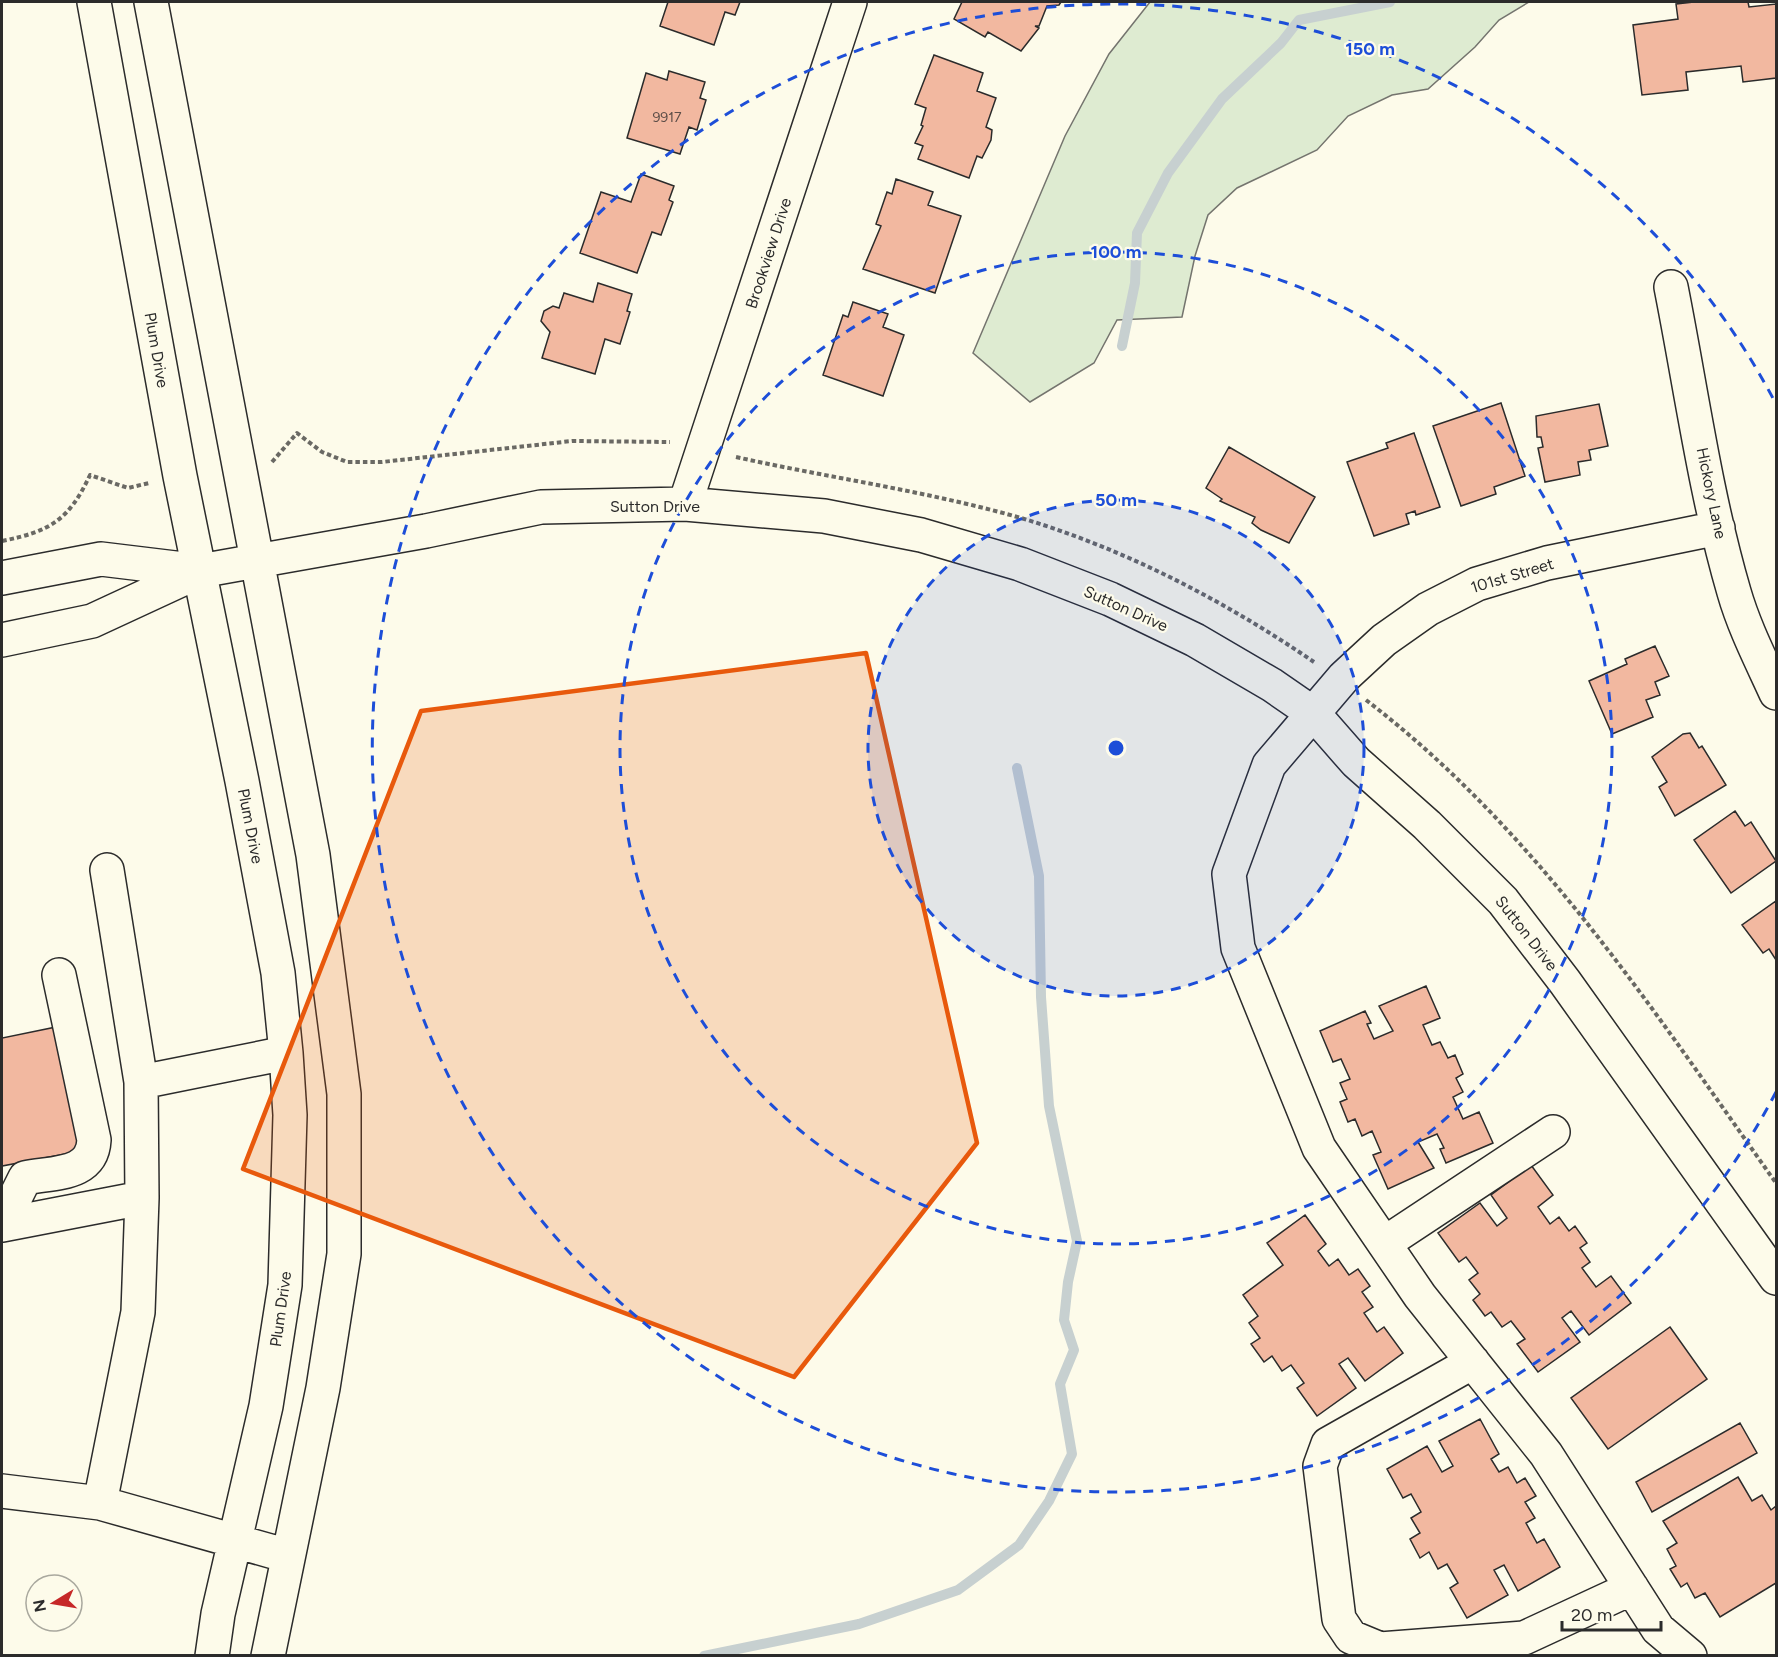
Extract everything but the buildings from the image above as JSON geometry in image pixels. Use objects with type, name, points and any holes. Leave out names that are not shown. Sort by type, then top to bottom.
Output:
[{"type":"street","name":"Plum Drive","points":[[94,2],[180,476],[278,973],[286,1053],[290,1115],[285,1285],[266,1406],[212,1656]]},
{"type":"street","points":[[151,2],[255,560],[313,855],[344,1094],[344,1254],[322,1388],[268,1656]]},
{"type":"street","name":"Brookview Drive","points":[[685,504],[850,2]]},
{"type":"street","name":"Hickory Lane","points":[[1671,287],[1718,528],[1734,592],[1747,628],[1776,693]]},
{"type":"street","name":"Sutton Drive","points":[[200,571],[426,531],[541,507],[685,504],[824,516],[921,535],[1020,564],[1110,599],[1195,640],[1314,714],[1356,762],[1427,825],[1503,901],[1565,982],[1776,1278]]},
{"type":"street","name":"101st Street","points":[[1690,1656],[1658,1629],[1546,1454],[1420,1296],[1318,1148],[1238,948],[1230,874],[1269,765],[1344,677],[1384,640],[1428,609],[1477,584],[1547,563],[1718,528]]},
{"type":"street","points":[[2,578],[101,559],[200,571]]},
{"type":"street","points":[[2,640],[92,621],[200,571]]},
{"type":"street","points":[[100,1503],[138,1312],[142,1198],[141,1082],[107,870]]},
{"type":"street","points":[[2,1224],[25,1178],[81,1167],[93,1154],[94,1140],[59,975]]},
{"type":"street","points":[[141,1082],[286,1053]]},
{"type":"street","points":[[1385,1243],[1553,1132]]},
{"type":"street","points":[[2,1224],[142,1198]]},
{"type":"street","points":[[1473,1362],[1328,1443],[1320,1466],[1340,1619],[1351,1636],[1380,1649],[1524,1638],[1632,1588]]},
{"type":"street","points":[[2,1491],[100,1503],[288,1556]]},
{"type":"path","points":[[273,462],[297,433],[322,452],[347,462],[382,462],[572,441],[675,442],[703,450]]},
{"type":"path","points":[[2,541],[45,530],[76,504],[90,475],[128,488]]},
{"type":"highlighted area","points":[[866,653],[977,1143],[794,1377],[243,1169],[421,711]]},
{"type":"green space","points":[[1150,2],[1529,2],[1499,20],[1475,47],[1428,89],[1392,95],[1348,116],[1317,150],[1237,188],[1208,215],[1195,256],[1182,317],[1117,320],[1094,363],[1030,402],[973,353],[1065,136],[1109,54]]},
{"type":"waterway","points":[[1122,346],[1135,283],[1137,233],[1168,173],[1222,99],[1281,43],[1299,20],[1390,2]]},
{"type":"waterway","points":[[704,1656],[859,1624],[958,1590],[1019,1545],[1049,1501],[1072,1454],[1060,1384],[1074,1350],[1064,1320],[1068,1282],[1077,1241],[1049,1106],[1041,997],[1039,876],[1017,768]]}]
